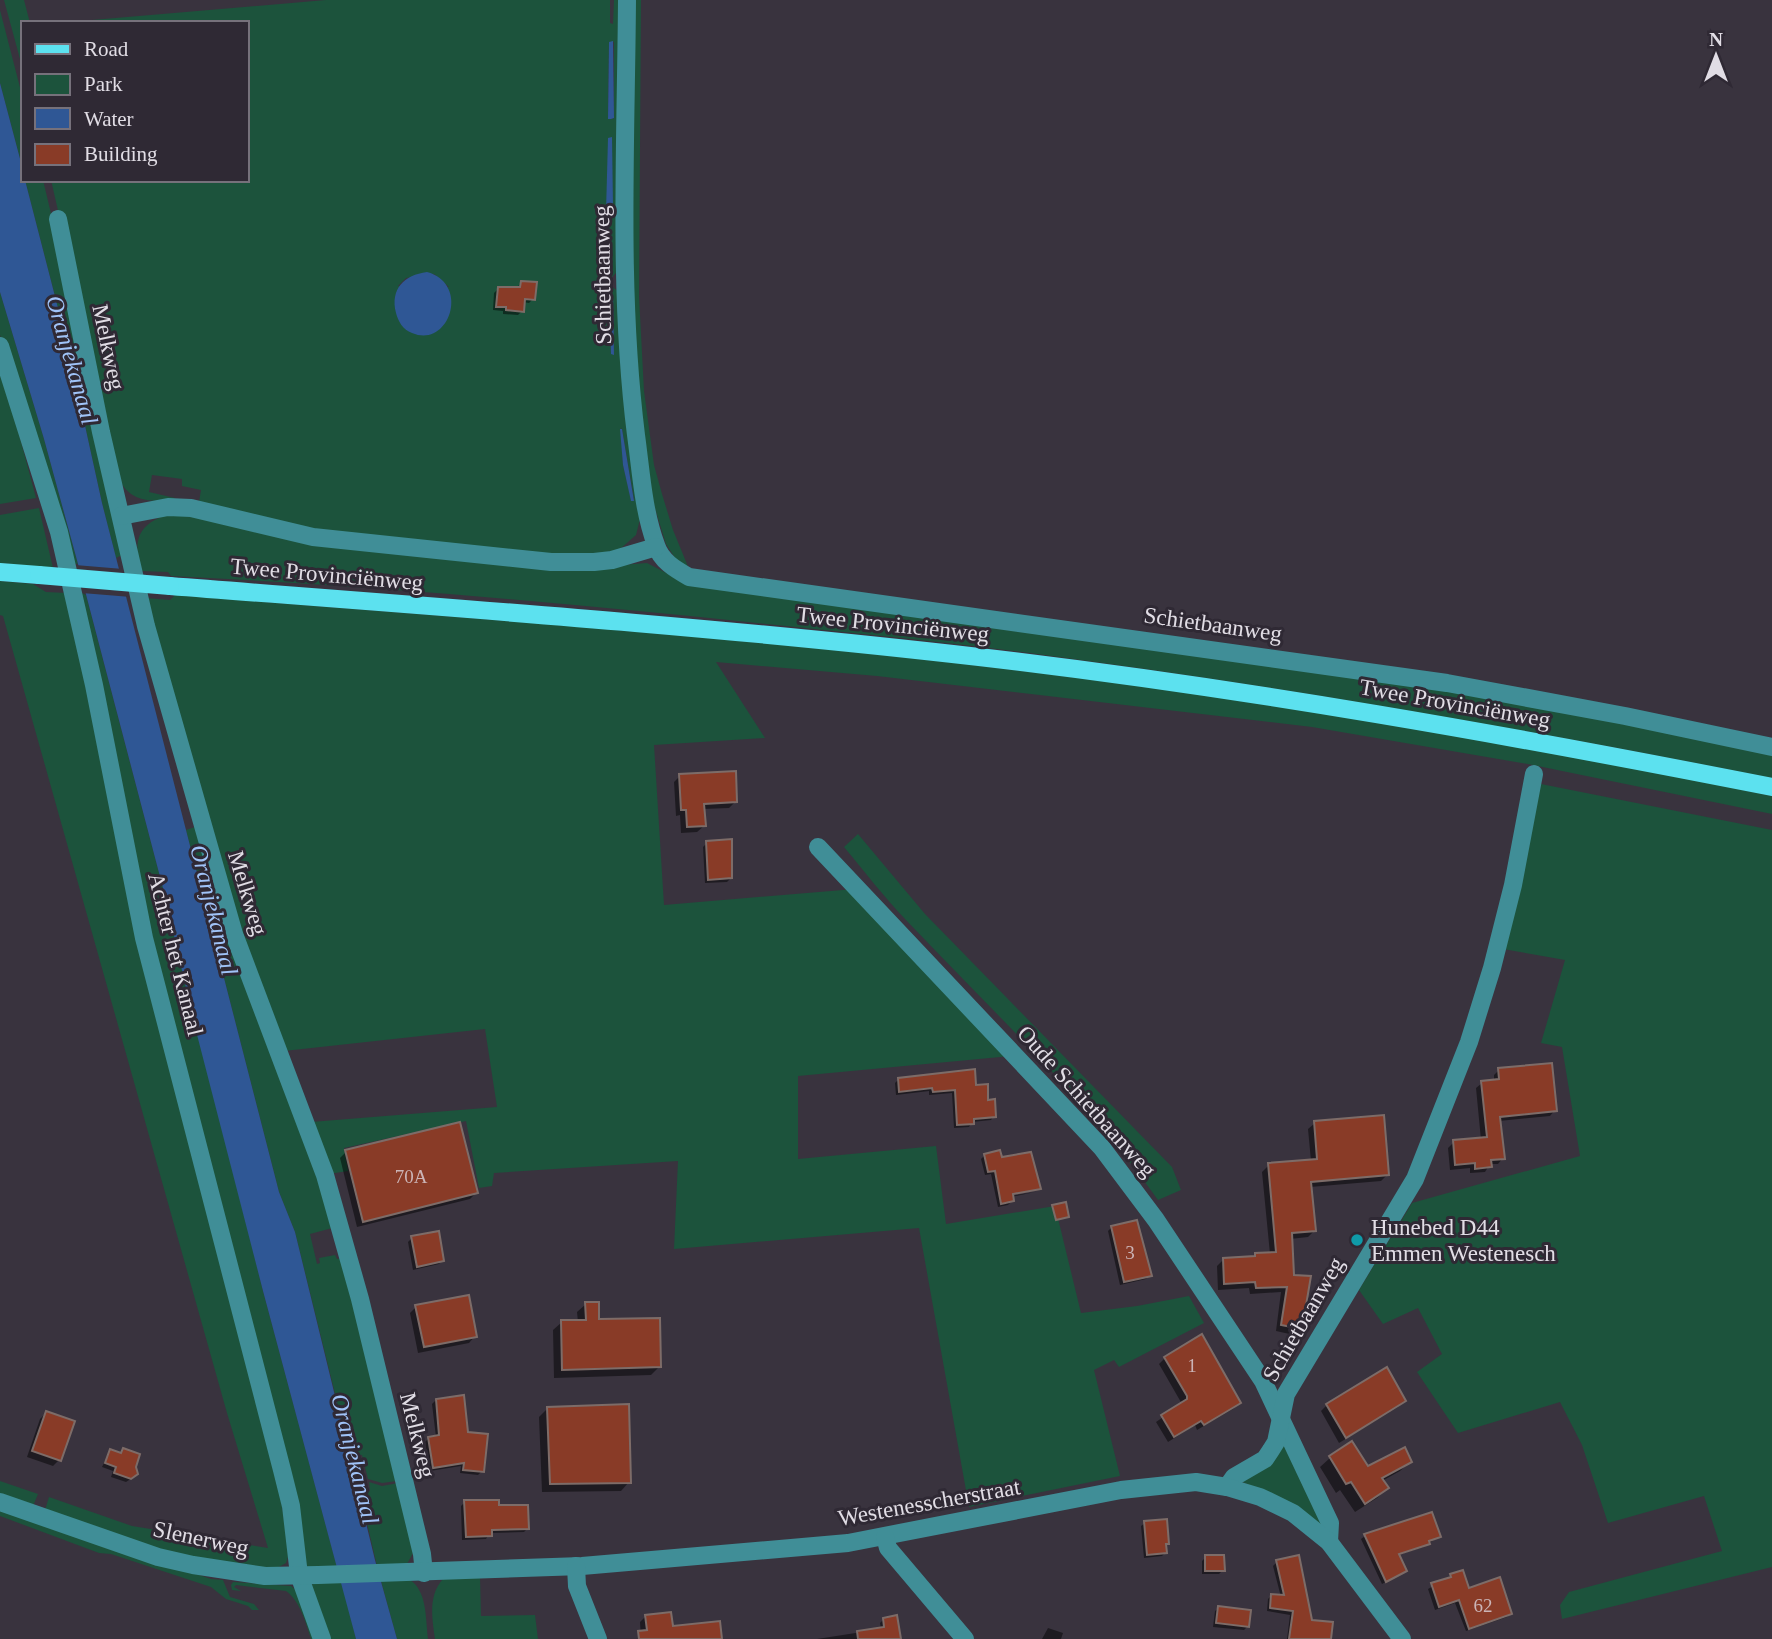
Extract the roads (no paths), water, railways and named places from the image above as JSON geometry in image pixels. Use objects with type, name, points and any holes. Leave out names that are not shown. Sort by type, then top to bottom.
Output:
[{"type":"main road","name":"Twee Provinciënweg","points":[[0,572],[665,625],[995,659],[1429,722],[1772,787]]},
{"type":"street","name":"Schietbaanweg","points":[[627,0],[625,256],[628,362],[645,504],[656,547],[671,567],[689,577],[1266,656],[1447,684],[1625,716],[1772,747]]},
{"type":"street","name":"Melkweg","points":[[58,219],[146,626],[234,934],[311,1135],[337,1216],[360,1299],[422,1554],[424,1573]]},
{"type":"street","name":"Achter het Kanaal","points":[[0,346],[60,532],[94,685],[144,939],[291,1506],[299,1575],[322,1639]]},
{"type":"street","points":[[121,516],[168,507],[191,508],[325,539],[551,562],[612,560],[656,547]]},
{"type":"street","name":"Schietbaanweg","points":[[1280,1418],[1286,1394],[1415,1179],[1444,1108],[1469,1042],[1495,956],[1513,885],[1534,774]]},
{"type":"street","name":"Oude Schietbaanweg","points":[[818,846],[1115,1163],[1252,1363],[1330,1523],[1329,1542]]},
{"type":"street","points":[[1227,1487],[1234,1477],[1265,1459],[1276,1442],[1280,1418]]},
{"type":"street","name":"Westenesscherstraat","points":[[400,1573],[576,1566],[837,1544],[1143,1487],[1196,1482],[1261,1497],[1293,1514],[1329,1542],[1402,1639]]},
{"type":"street","name":"Slenerweg","points":[[0,1502],[158,1557],[229,1572],[265,1576],[400,1573]]},
{"type":"street","points":[[885,1537],[888,1548],[965,1639]]},
{"type":"street","points":[[576,1566],[577,1586],[598,1639]]},
{"type":"water","points":[[613,41],[614,118],[608,119],[609,42]]},
{"type":"water","points":[[0,83],[21,162],[21,182],[26,182],[66,339],[102,503],[279,1192],[295,1232],[375,1560],[397,1639],[356,1639],[263,1291],[194,1023],[164,892],[78,564],[0,292]]},
{"type":"water","points":[[612,137],[613,207],[610,214],[606,212],[608,138]]},
{"type":"water","points":[[427,272],[441,279],[448,289],[451,301],[445,324],[436,332],[425,335],[409,332],[400,322],[395,297],[397,290],[406,280]]},
{"type":"water","points":[[609,294],[613,294],[614,355],[611,354]]},
{"type":"water","points":[[620,429],[634,501],[631,501],[623,465]]},
{"type":"place","name":"Hunebed D44 Emmen Westenesch","points":[[1357,1240]]},
{"type":"water label","name":"Oranjekanaal","points":[[72,360]]},
{"type":"water label","name":"Oranjekanaal","points":[[214,910]]},
{"type":"water label","name":"Oranjekanaal","points":[[355,1459]]}]
